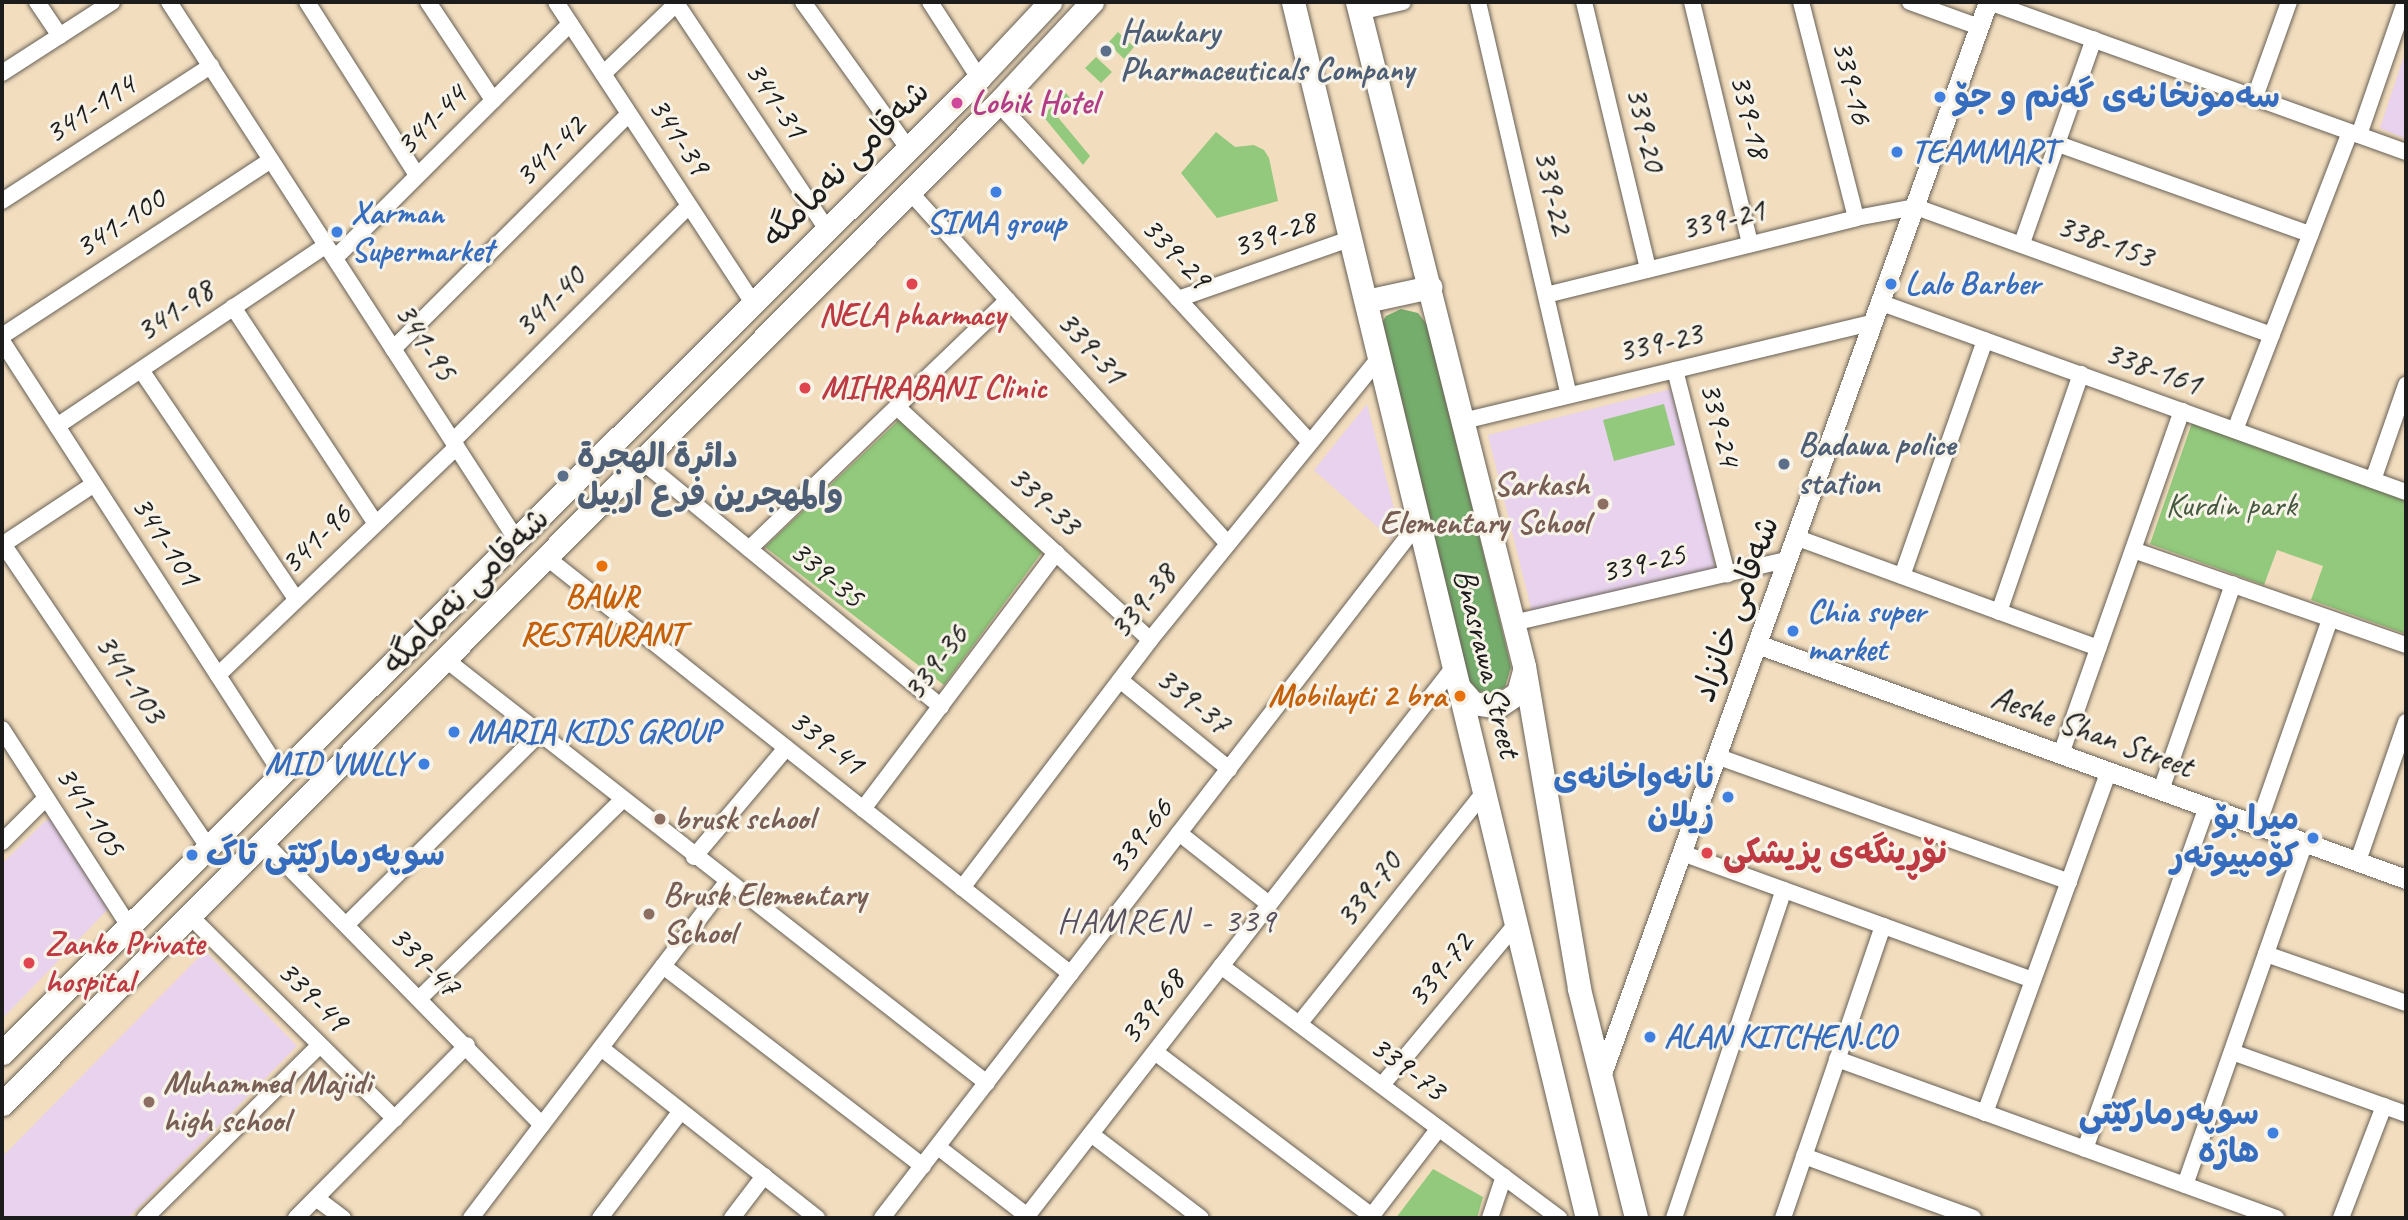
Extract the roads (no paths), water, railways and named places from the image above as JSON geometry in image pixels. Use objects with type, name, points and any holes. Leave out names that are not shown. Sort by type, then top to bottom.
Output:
[{"type":"main road","name":"شەقامی نەمامگە","points":[[5,1048],[979,78],[1049,2]]},
{"type":"main road","name":"شەقامی نەمامگە","points":[[2,1104],[910,192],[1092,2]]},
{"type":"main road","name":"Bnasrawa Street","points":[[1293,2],[1587,1218]]},
{"type":"main road","name":"Bnasrawa Street","points":[[1358,7],[1523,665],[1579,989],[1636,1218]]},
{"type":"main road","points":[[1366,301],[1430,287]]},
{"type":"main road","points":[[582,473],[605,498]]},
{"type":"main road","points":[[1455,677],[1468,701],[1477,706],[1502,705],[1520,688],[1523,665]]},
{"type":"main road","points":[[351,703],[376,728]]},
{"type":"street","points":[[37,2],[60,36]]},
{"type":"street","points":[[2,73],[112,2]]},
{"type":"street","name":"341-95","points":[[169,2],[516,539]]},
{"type":"street","points":[[307,2],[417,175]]},
{"type":"street","points":[[428,2],[493,100]]},
{"type":"street","name":"341-39","points":[[556,2],[753,303]]},
{"type":"street","points":[[603,74],[677,2]]},
{"type":"street","name":"341-31","points":[[677,2],[827,229]]},
{"type":"street","points":[[803,2],[908,148]]},
{"type":"street","points":[[930,2],[979,78]]},
{"type":"street","points":[[1358,7],[1403,2]]},
{"type":"street","name":"339-22","points":[[1478,2],[1569,396]]},
{"type":"street","name":"339-20","points":[[1584,2],[1648,270]]},
{"type":"street","name":"339-18","points":[[1692,2],[1750,244]]},
{"type":"street","name":"339-16","points":[[1801,2],[1856,218]]},
{"type":"street","points":[[1910,2],[1979,27]]},
{"type":"street","points":[[1989,2],[2406,152]]},
{"type":"street","name":"شەقامی خانزاد","points":[[1600,1080],[1989,2]]},
{"type":"street","points":[[2255,97],[2289,2]]},
{"type":"street","points":[[2235,430],[2310,234],[2354,133],[2405,2]]},
{"type":"street","name":"341-44","points":[[331,252],[417,175],[570,24]]},
{"type":"street","points":[[2022,243],[2095,40]]},
{"type":"street","name":"341-114","points":[[2,201],[211,66]]},
{"type":"street","name":"339-29","points":[[998,103],[1310,443]]},
{"type":"street","name":"341-42","points":[[393,349],[629,114]]},
{"type":"street","points":[[2058,144],[2310,234]]},
{"type":"street","name":"341-100","points":[[2,339],[271,160]]},
{"type":"street","name":"339-31","points":[[910,192],[1228,544]]},
{"type":"street","name":"341-40","points":[[455,444],[690,206]]},
{"type":"street","name":"339-21","points":[[1546,295],[1856,218],[1916,206]]},
{"type":"street","name":"338-153","points":[[1916,206],[2272,335]]},
{"type":"street","name":"339-28","points":[[1178,299],[1349,239]]},
{"type":"street","name":"341-98","points":[[57,426],[233,307],[331,252]]},
{"type":"street","points":[[749,549],[1008,300]]},
{"type":"street","name":"338-161","points":[[1879,302],[2406,492]]},
{"type":"street","points":[[233,307],[375,522]]},
{"type":"street","name":"339-23","points":[[1463,421],[1871,323]]},
{"type":"street","name":"341-101","points":[[2,339],[281,773]]},
{"type":"street","points":[[1902,576],[1985,340]]},
{"type":"street","name":"339-38","points":[[962,888],[1150,640],[1378,359]]},
{"type":"street","points":[[141,370],[296,598]]},
{"type":"street","name":"339-24","points":[[1675,370],[1727,574]]},
{"type":"street","points":[[1999,612],[2081,374]]},
{"type":"street","points":[[2373,480],[2406,385]]},
{"type":"street","name":"339-33","points":[[897,407],[1150,640]]},
{"type":"street","points":[[2061,754],[2182,411]]},
{"type":"street","name":"341-96","points":[[218,675],[455,444]]},
{"type":"street","name":"339-35","points":[[642,461],[941,707]]},
{"type":"street","points":[[2,545],[94,484]]},
{"type":"street","name":"339-66","points":[[883,1218],[1419,522]]},
{"type":"street","points":[[1795,537],[2098,648]]},
{"type":"street","name":"341-103","points":[[2,545],[208,846]]},
{"type":"street","points":[[2133,550],[2406,645]]},
{"type":"street","name":"339-36","points":[[863,809],[1056,553]]},
{"type":"street","name":"339-41","points":[[546,558],[1071,974]]},
{"type":"street","name":"339-25","points":[[1513,624],[1786,560]]},
{"type":"street","points":[[2161,790],[2233,584]]},
{"type":"street","points":[[2259,825],[2330,619]]},
{"type":"street","name":"Aeshe Shan Street","points":[[1757,644],[2406,878]]},
{"type":"street","points":[[444,659],[694,857],[987,1083]]},
{"type":"street","name":"339-68","points":[[1028,1217],[1269,904],[1455,677]]},
{"type":"street","name":"339-37","points":[[1120,680],[1229,769]]},
{"type":"street","points":[[2358,861],[2400,757],[2406,722]]},
{"type":"street","points":[[347,924],[538,735]]},
{"type":"street","name":"341-105","points":[[5,740],[129,926]]},
{"type":"street","points":[[694,857],[786,748]]},
{"type":"street","points":[[1716,756],[2069,882]]},
{"type":"street","points":[[1985,1113],[2109,771]]},
{"type":"street","name":"339-70","points":[[1299,1024],[1484,792]]},
{"type":"street","points":[[2,842],[46,798]]},
{"type":"street","points":[[420,998],[622,800]]},
{"type":"street","points":[[2085,1149],[2207,806]]},
{"type":"street","points":[[1180,833],[1269,904]]},
{"type":"street","name":"339-47","points":[[263,841],[467,1045],[542,1125]]},
{"type":"street","points":[[2185,1185],[2305,842]]},
{"type":"street","points":[[1682,853],[2033,980]]},
{"type":"street","points":[[471,1218],[727,882]]},
{"type":"street","points":[[1674,1218],[1784,890]]},
{"type":"street","name":"339-49","points":[[189,915],[395,1119]]},
{"type":"street","name":"339-72","points":[[1382,1086],[1516,924]]},
{"type":"street","points":[[1783,1218],[1883,926]]},
{"type":"street","points":[[2266,954],[2406,1003]]},
{"type":"street","points":[[663,965],[923,1166]]},
{"type":"street","name":"339-73","points":[[1221,967],[1559,1218]]},
{"type":"street","points":[[145,1218],[320,1045]]},
{"type":"street","points":[[296,1218],[467,1045]]},
{"type":"street","points":[[601,1048],[817,1218]]},
{"type":"street","points":[[1155,1052],[1371,1217],[1439,1128]]},
{"type":"street","points":[[2232,1052],[2406,1114]]},
{"type":"street","points":[[1837,1059],[2276,1218]]},
{"type":"street","points":[[2341,1218],[2384,1106]]},
{"type":"street","points":[[600,1218],[681,1111]]},
{"type":"street","points":[[1091,1134],[1201,1218]]},
{"type":"street","points":[[938,1147],[1028,1217]]},
{"type":"street","points":[[1804,1156],[1973,1218]]},
{"type":"street","points":[[1490,1218],[1504,1176]]},
{"type":"street","points":[[732,1218],[764,1177]]},
{"type":"street","points":[[316,1198],[343,1218]]},
{"type":"place","name":"Hawkary Pharmaceuticals Company","points":[[1106,51]]},
{"type":"place","name":"سەمونخانەی گەنم و جۆ","points":[[1940,97]]},
{"type":"place","name":"Lobik Hotel","points":[[957,103]]},
{"type":"place","name":"TEAMMART","points":[[1897,152]]},
{"type":"place","name":"SIMA group","points":[[996,192]]},
{"type":"place","name":"Xarman Supermarket","points":[[337,232]]},
{"type":"place","name":"NELA pharmacy","points":[[912,284]]},
{"type":"place","name":"Lalo Barber","points":[[1891,284]]},
{"type":"place","name":"MIHRABANI Clinic","points":[[805,388]]},
{"type":"place","name":"Badawa police station","points":[[1784,464]]},
{"type":"place","name":"دائرة الهجرة والمهجرين فرع اربيل","points":[[563,476]]},
{"type":"place","name":"Sarkash Elementary School","points":[[1603,504]]},
{"type":"place","name":"BAWR RESTAURANT","points":[[602,566]]},
{"type":"place","name":"Chia super market","points":[[1793,631]]},
{"type":"place","name":"Mobilayti 2 bra","points":[[1460,696]]},
{"type":"place","name":"MARIA KIDS GROUP","points":[[454,732]]},
{"type":"place","name":"MID VWLLY","points":[[424,764]]},
{"type":"place","name":"نانەواخانەی زیلان","points":[[1728,797]]},
{"type":"place","name":"brusk school","points":[[660,819]]},
{"type":"place","name":"میرا بۆ کۆمپیوتەر","points":[[2313,838]]},
{"type":"place","name":"نۆڕینگەی پزیشکی","points":[[1707,853]]},
{"type":"place","name":"سوپەرمارکێتی تاگ","points":[[192,855]]},
{"type":"place","name":"Brusk Elementary School","points":[[649,914]]},
{"type":"place","name":"Zanko Private hospital","points":[[29,963]]},
{"type":"place","name":"ALAN KITCHEN.CO","points":[[1650,1037]]},
{"type":"place","name":"Muhammed Majidi high school","points":[[149,1102]]},
{"type":"place","name":"سوپەرمارکێتی هاژە","points":[[2273,1133]]},
{"type":"district","name":"HAMREN - 339","points":[[1167,921]]},
{"type":"park label","name":"Kurdin park","points":[[2231,506]]}]
